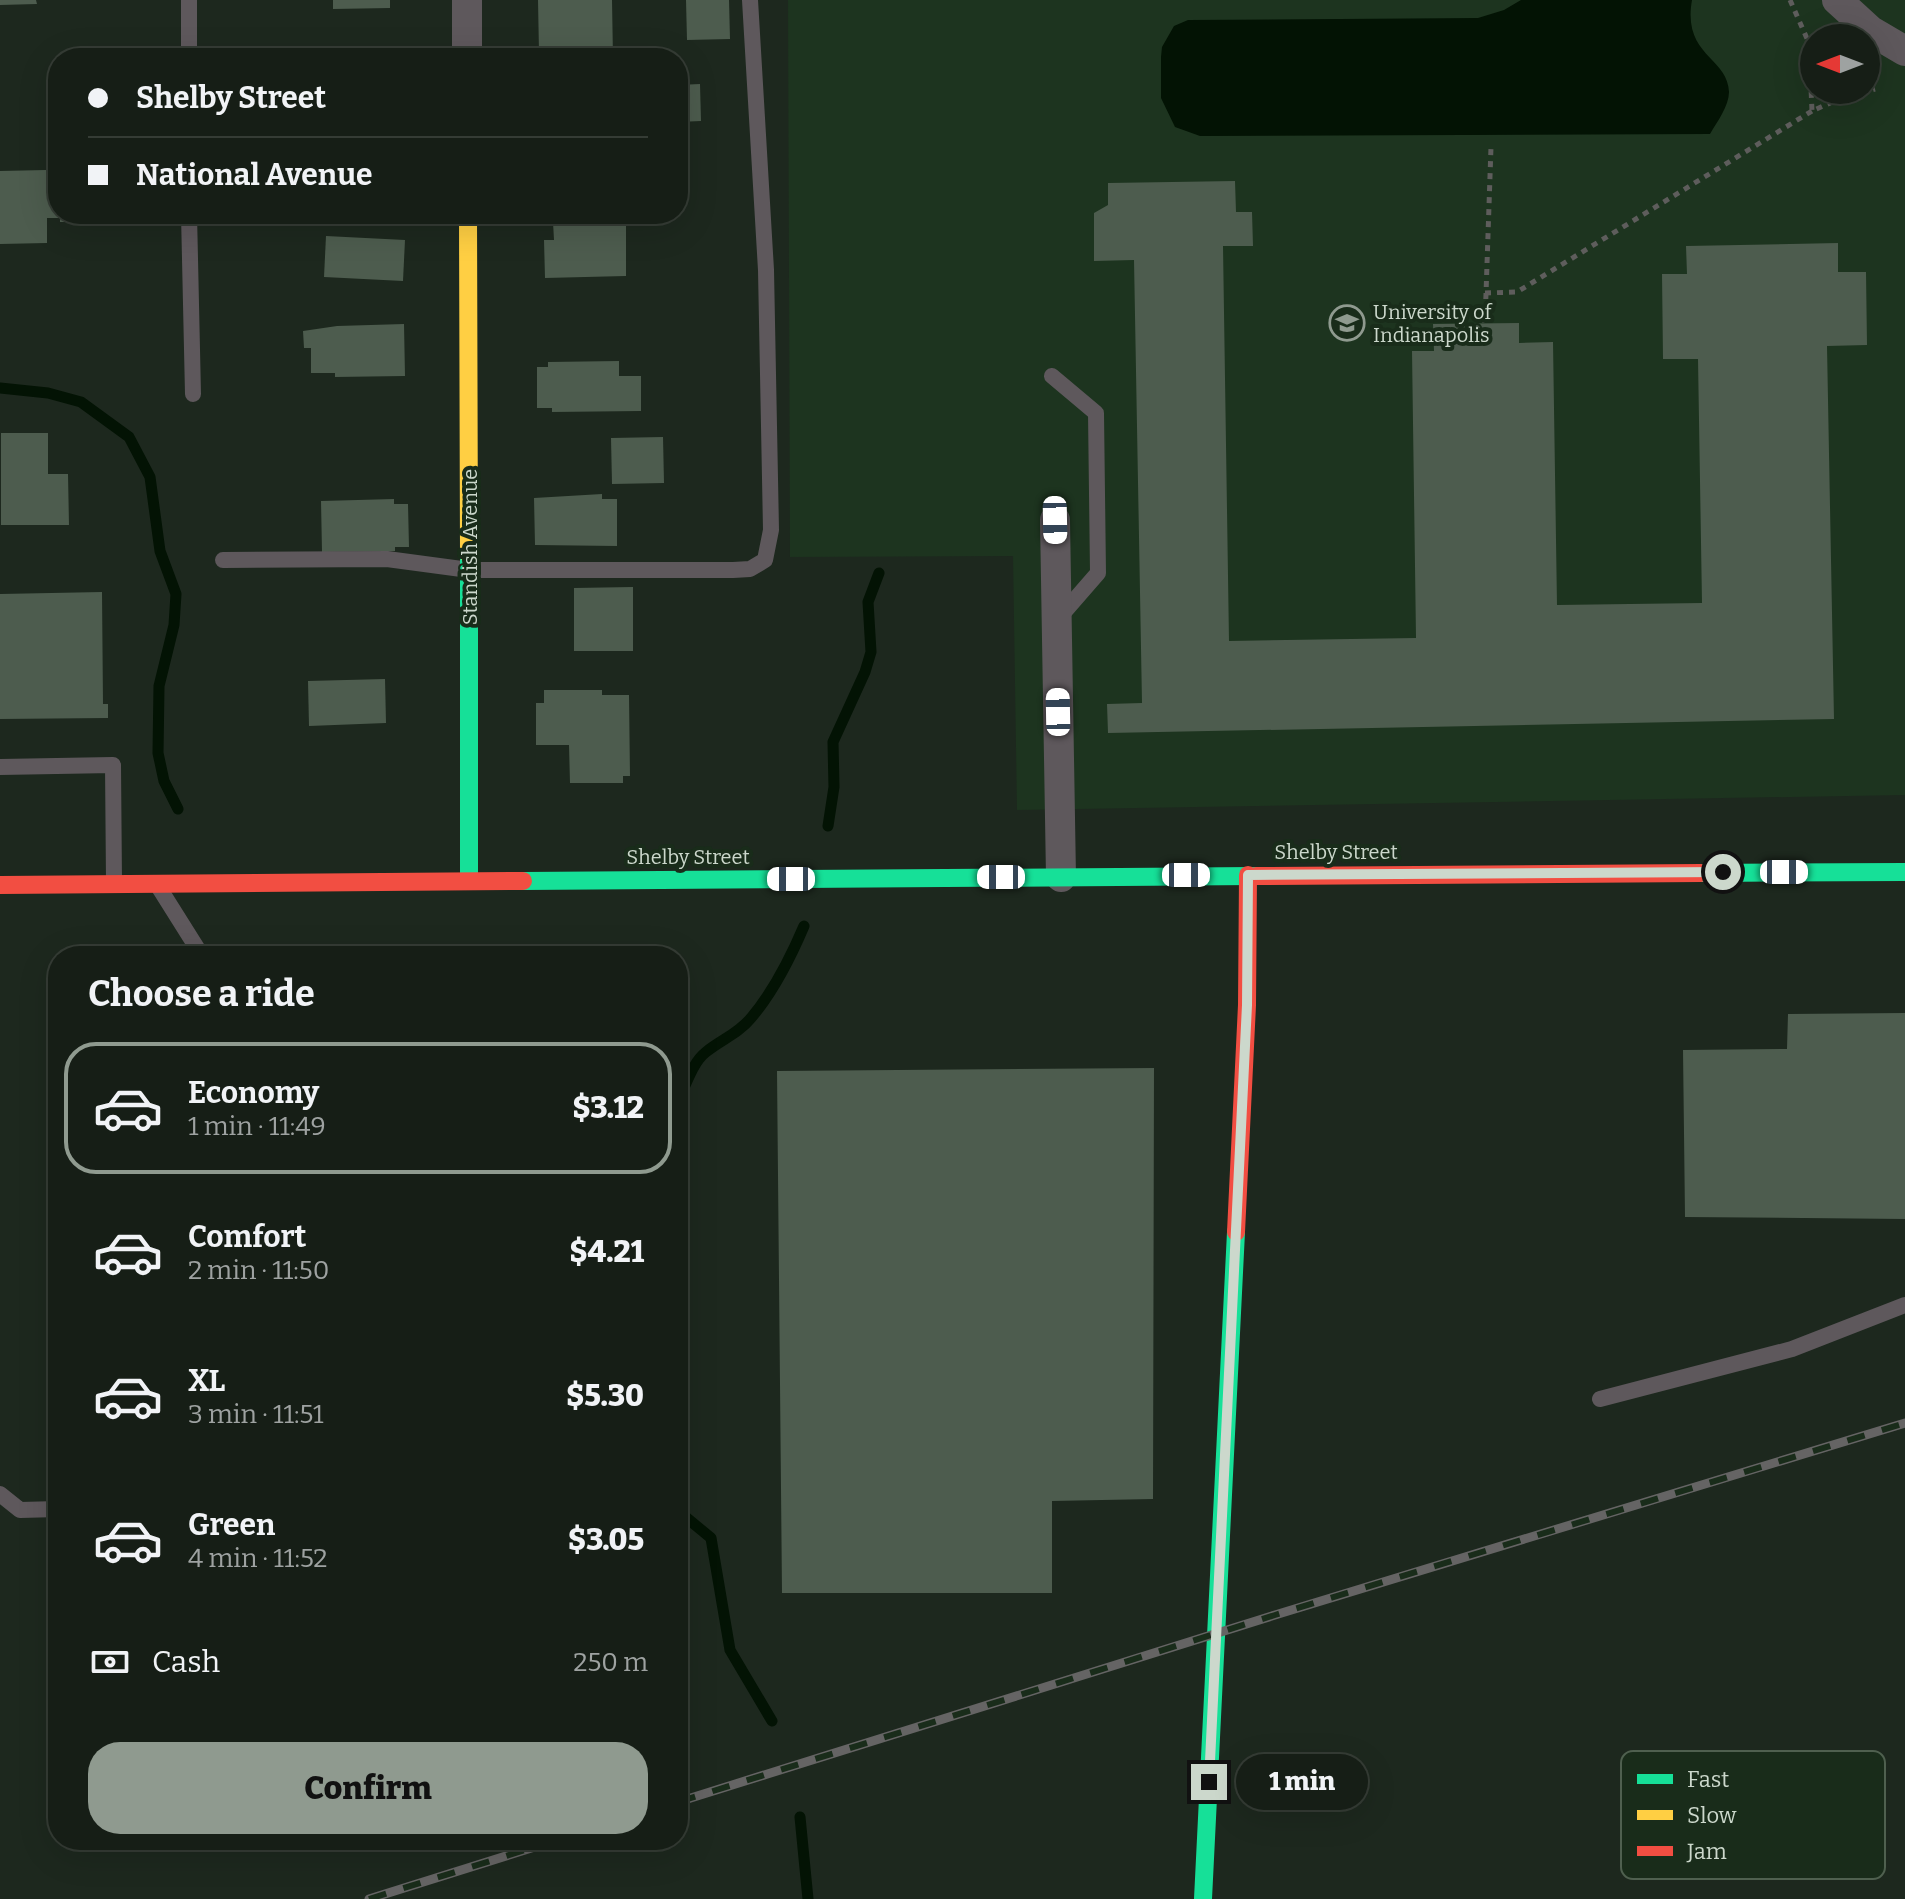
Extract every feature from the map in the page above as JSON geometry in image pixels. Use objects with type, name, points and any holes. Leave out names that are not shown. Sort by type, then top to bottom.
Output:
[{"type":"main road","name":"Standish Avenue","points":[[468,224],[469,881]]},
{"type":"main road","name":"Shelby Street","points":[[0,885],[1905,872]]},
{"type":"main road","points":[[1203,1899],[1247,1005],[1248,875]]},
{"type":"street","points":[[467,0],[467,48]]},
{"type":"street","points":[[1837,0],[1871,31],[1905,51]]},
{"type":"street","points":[[1055,520],[1061,877]]},
{"type":"lane","points":[[189,0],[189,48]]},
{"type":"lane","points":[[223,560],[387,559],[469,570],[733,570],[750,569],[765,560],[771,530],[766,270],[750,0]]},
{"type":"lane","points":[[189,224],[193,394]]},
{"type":"lane","points":[[1052,376],[1096,413],[1098,573],[1057,620]]},
{"type":"lane","points":[[0,767],[113,765],[114,884]]},
{"type":"lane","points":[[156,883],[196,946]]},
{"type":"lane","points":[[1600,1399],[1792,1349],[1905,1305]]},
{"type":"lane","points":[[0,1494],[20,1510],[48,1509]]},
{"type":"path","points":[[1790,0],[1809,43],[1812,111]]},
{"type":"path","points":[[1485,293],[1517,292],[1828,104]]},
{"type":"path","points":[[1485,323],[1491,147]]},
{"type":"shaded area","name":"University of Indianapolis","points":[[788,0],[1905,0],[1905,795],[1017,810],[1013,556],[790,557]]},
{"type":"shaded area","points":[[1521,0],[1692,0],[1693,33],[1727,80],[1729,92],[1725,108],[1710,134],[1200,136],[1175,127],[1161,98],[1162,47],[1174,26],[1188,20],[1478,18],[1504,10]]},
{"type":"building","points":[[0,0],[36,0],[37,4],[0,5]]},
{"type":"building","points":[[333,0],[390,0],[390,8],[333,9]]},
{"type":"building","points":[[538,0],[612,0],[613,48],[539,48]]},
{"type":"building","points":[[686,0],[729,0],[730,39],[687,40]]},
{"type":"building","points":[[700,84],[701,121],[688,122],[688,85]]},
{"type":"building","points":[[46,170],[47,243],[0,244],[0,171]]},
{"type":"building","points":[[1235,181],[1236,212],[1252,212],[1253,246],[1223,246],[1229,641],[1416,638],[1412,351],[1434,351],[1433,324],[1519,323],[1519,343],[1553,342],[1557,605],[1702,603],[1698,359],[1663,359],[1662,274],[1687,274],[1686,246],[1838,243],[1838,272],[1866,272],[1867,345],[1827,346],[1834,719],[1108,733],[1107,704],[1142,703],[1134,260],[1094,261],[1094,213],[1108,205],[1108,183]]},
{"type":"building","points":[[553,224],[626,224],[626,276],[545,278],[544,240],[554,240]]},
{"type":"building","points":[[326,236],[405,240],[403,281],[324,277]]},
{"type":"building","points":[[404,324],[405,376],[335,377],[335,373],[311,373],[311,348],[304,348],[303,331],[337,326]]},
{"type":"building","points":[[619,361],[619,376],[641,376],[641,411],[552,412],[552,408],[537,408],[537,367],[548,367],[548,362]]},
{"type":"building","points":[[1,433],[48,433],[48,474],[68,474],[69,525],[1,525]]},
{"type":"building","points":[[663,437],[664,483],[612,484],[611,438]]},
{"type":"building","points":[[602,494],[602,499],[617,499],[617,546],[535,545],[534,498]]},
{"type":"building","points":[[394,499],[394,504],[408,504],[409,547],[395,547],[395,551],[322,552],[321,501]]},
{"type":"building","points":[[633,587],[633,651],[574,651],[574,588]]},
{"type":"building","points":[[102,592],[103,704],[108,704],[108,718],[0,719],[0,594]]},
{"type":"building","points":[[385,679],[386,723],[309,726],[308,681]]},
{"type":"building","points":[[544,690],[602,690],[602,695],[629,695],[630,776],[623,776],[623,783],[570,783],[569,745],[536,745],[536,703],[544,703]]},
{"type":"building","points":[[1905,1013],[1905,1219],[1685,1217],[1683,1050],[1787,1049],[1788,1014]]},
{"type":"building","points":[[1154,1068],[1153,1499],[1052,1501],[1052,1593],[782,1593],[777,1071]]},
{"type":"waterway","points":[[0,388],[48,393],[81,402],[129,437],[150,477],[160,551],[176,594],[174,625],[159,686],[158,753],[164,781],[178,809]]},
{"type":"waterway","points":[[828,826],[834,787],[833,742],[871,652],[868,602],[879,573]]},
{"type":"waterway","points":[[688,1079],[701,1057],[741,1028],[759,1008],[781,974],[804,926]]},
{"type":"waterway","points":[[688,1519],[711,1538],[730,1650],[772,1721]]},
{"type":"waterway","points":[[800,1817],[808,1899]]},
{"type":"railway","points":[[688,1799],[1275,1615],[1905,1423]]},
{"type":"railway","points":[[369,1899],[525,1850]]},
{"type":"traffic: fast","points":[[469,555],[469,881]]},
{"type":"traffic: fast","points":[[1701,873],[1905,872]]},
{"type":"traffic: fast","points":[[523,881],[1256,876]]},
{"type":"traffic: fast","points":[[1203,1899],[1236,1232]]},
{"type":"traffic: slow","points":[[468,224],[469,555]]},
{"type":"traffic: jam","points":[[1256,876],[1701,873]]},
{"type":"traffic: jam","points":[[1236,1232],[1247,1005],[1248,875]]},
{"type":"traffic: jam","points":[[0,885],[523,881]]},
{"type":"place","name":"University of Indianapolis","points":[[1347,323]]},
{"type":"route","points":[[1209,1782],[1247,1005],[1248,875],[1723,872]]}]
